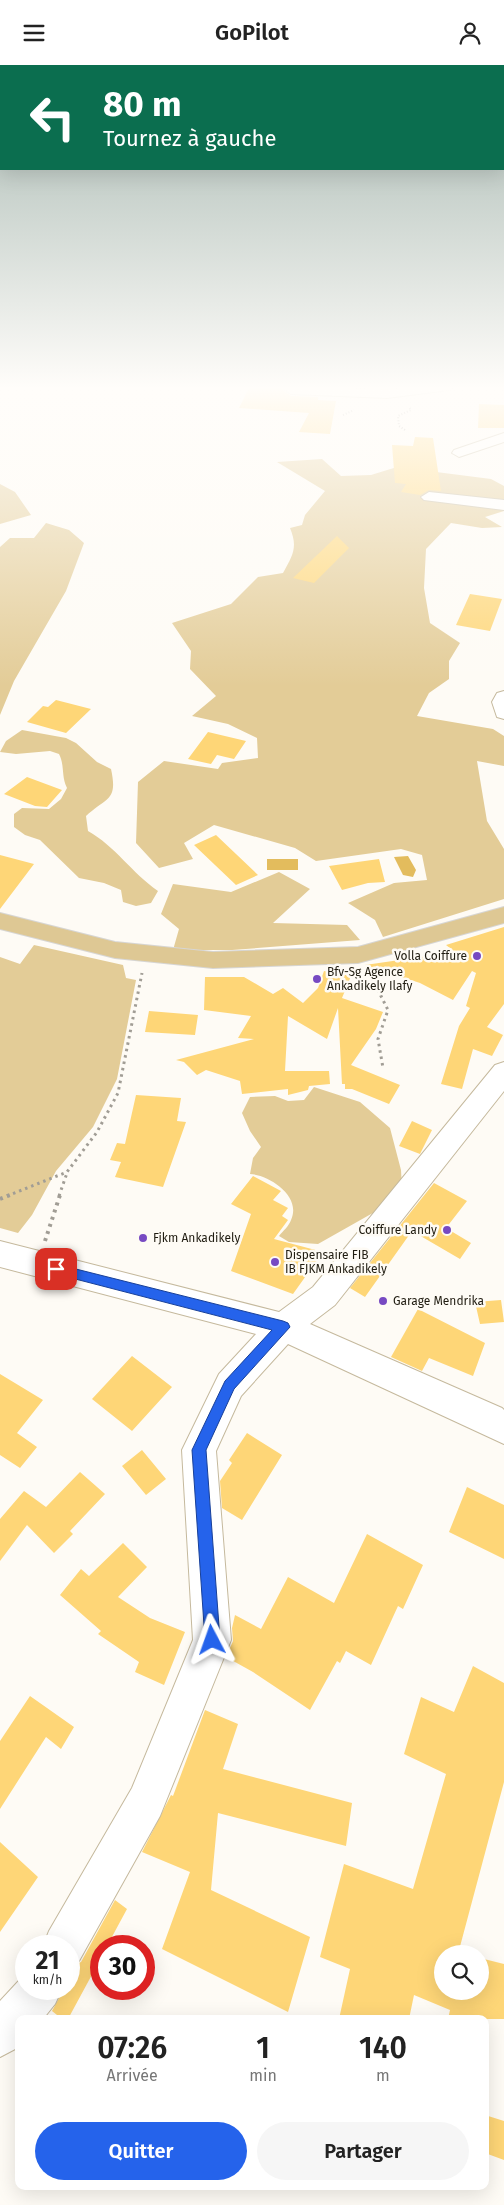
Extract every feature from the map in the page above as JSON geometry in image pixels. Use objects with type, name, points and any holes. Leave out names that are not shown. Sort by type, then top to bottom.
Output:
[{"type":"main road","points":[[0,921],[115,950],[213,960],[358,955],[504,915]]},
{"type":"street","points":[[429,497],[504,505]]},
{"type":"street","points":[[504,697],[502,702],[504,713]]},
{"type":"street","points":[[70,1935],[146,1801],[212,1640],[199,1450],[230,1385],[283,1327],[324,1296],[504,1072]]},
{"type":"street","points":[[0,1254],[283,1327],[490,1419],[504,1428]]},
{"type":"street","points":[[17,2015],[30,2000]]},
{"type":"street","points":[[0,2035],[15,2018]]},
{"type":"path","points":[[37,1264],[67,1172],[97,1132],[118,1093],[146,953]]},
{"type":"path","points":[[358,955],[363,959],[388,1010],[378,1039],[383,1068]]},
{"type":"path","points":[[0,1199],[67,1172]]},
{"type":"shaded area","points":[[0,486],[4,486],[15,492],[31,515],[0,524]]},
{"type":"shaded area","points":[[317,486],[504,486],[504,511],[485,517],[502,527],[482,528],[451,523],[426,549],[424,588],[430,623],[460,643],[449,661],[449,679],[429,693],[417,716],[493,729],[504,736],[504,766],[477,761],[487,821],[504,849],[504,899],[383,937],[375,920],[348,903],[394,883],[427,880],[422,855],[401,849],[316,861],[295,848],[214,825],[184,843],[193,859],[159,868],[136,843],[138,782],[164,761],[218,769],[222,763],[258,758],[257,738],[228,724],[192,716],[216,696],[190,669],[191,651],[172,623],[231,604],[258,577],[283,573],[294,546],[290,528],[302,525],[305,515],[325,491]]},
{"type":"shaded area","points":[[46,523],[69,530],[84,543],[66,591],[14,681],[0,715],[0,547],[10,538],[34,538]]},
{"type":"shaded area","points":[[22,730],[66,738],[76,743],[97,762],[111,769],[113,779],[112,793],[86,816],[88,831],[107,844],[158,891],[151,903],[136,906],[123,902],[121,890],[104,883],[79,878],[40,840],[25,835],[14,827],[14,814],[22,808],[49,809],[61,799],[67,788],[59,754],[50,751],[16,754],[0,752],[6,741]]},
{"type":"shaded area","points":[[408,856],[416,870],[413,877],[403,875],[394,857]]},
{"type":"shaded area","points":[[267,859],[298,859],[298,870],[267,870]]},
{"type":"shaded area","points":[[279,872],[310,889],[273,923],[347,925],[360,940],[232,950],[173,950],[179,929],[161,914],[173,884],[231,892]]},
{"type":"shaded area","points":[[34,945],[123,965],[126,978],[136,980],[117,1079],[93,1127],[56,1171],[32,1215],[18,1233],[0,1228],[0,957],[20,964]]},
{"type":"shaded area","points":[[314,1087],[360,1102],[390,1128],[401,1170],[402,1188],[387,1205],[318,1244],[289,1242],[279,1236],[291,1220],[292,1203],[282,1188],[266,1178],[250,1174],[253,1158],[261,1147],[250,1131],[242,1113],[250,1097],[275,1096],[288,1101],[304,1100]]},
{"type":"building","points":[[405,486],[440,486],[441,491],[429,490],[420,495],[401,492]]},
{"type":"building","points":[[337,536],[349,548],[314,583],[293,578]]},
{"type":"building","points":[[470,594],[502,599],[490,631],[456,625]]},
{"type":"building","points":[[56,700],[91,709],[66,733],[27,722],[43,706],[48,707]]},
{"type":"building","points":[[208,732],[246,741],[234,759],[217,755],[211,764],[188,759]]},
{"type":"building","points":[[27,777],[62,790],[47,807],[35,806],[4,794]]},
{"type":"building","points":[[216,835],[258,875],[236,885],[194,845]]},
{"type":"building","points":[[0,855],[34,864],[0,909]]},
{"type":"building","points":[[379,859],[385,882],[368,883],[342,890],[329,866]]},
{"type":"building","points":[[504,927],[504,1004],[487,1027],[503,1035],[492,1056],[473,1049],[462,1089],[441,1084],[459,1026],[470,1008],[466,1006],[476,973],[472,971],[453,1000],[420,983],[365,965],[455,952],[446,945]]},
{"type":"building","points":[[324,971],[351,976],[342,998],[383,1012],[376,1029],[351,1065],[400,1085],[389,1104],[352,1089],[345,1089],[345,1084],[342,1084],[338,1008],[327,1039],[288,1016],[285,1071],[329,1071],[330,1084],[309,1086],[308,1090],[288,1095],[288,1089],[242,1094],[240,1081],[206,1070],[197,1075],[184,1062],[176,1060],[254,1039],[238,1038],[251,1016],[204,1010],[205,977],[244,977],[273,994],[283,988],[303,1003],[318,988]]},
{"type":"building","points":[[149,1011],[198,1015],[195,1035],[145,1032]]},
{"type":"building","points":[[136,1095],[181,1098],[177,1121],[186,1122],[163,1187],[115,1177],[121,1162],[110,1160],[117,1143],[125,1144]]},
{"type":"building","points":[[412,1121],[432,1130],[420,1154],[399,1146]]},
{"type":"building","points":[[253,1176],[281,1191],[273,1200],[288,1208],[282,1216],[288,1220],[274,1239],[323,1252],[293,1294],[231,1271],[251,1214],[231,1204]]},
{"type":"building","points":[[434,1183],[467,1201],[446,1228],[471,1243],[460,1259],[412,1231],[365,1297],[350,1288]]},
{"type":"building","points":[[501,1300],[504,1322],[480,1324],[475,1302]]},
{"type":"building","points":[[418,1309],[485,1343],[473,1376],[429,1358],[422,1371],[391,1357]]},
{"type":"building","points":[[132,1356],[172,1387],[132,1431],[92,1399]]},
{"type":"building","points":[[0,1374],[43,1400],[17,1433],[37,1447],[20,1468],[0,1455]]},
{"type":"building","points":[[247,1433],[282,1455],[242,1520],[222,1508],[220,1481],[232,1463],[229,1460]]},
{"type":"building","points":[[142,1450],[166,1479],[146,1495],[122,1466]]},
{"type":"building","points":[[80,1472],[105,1494],[70,1531],[73,1534],[54,1553],[27,1525],[0,1561],[0,1519],[24,1491],[46,1507]]},
{"type":"building","points":[[467,1487],[504,1505],[504,1559],[449,1532]]},
{"type":"building","points":[[367,1534],[423,1565],[403,1609],[398,1606],[371,1665],[346,1651],[340,1663],[337,1661],[310,1710],[253,1672],[226,1657],[233,1641],[232,1628],[235,1615],[261,1629],[288,1577],[334,1603]]},
{"type":"building","points":[[123,1543],[147,1567],[118,1597],[150,1618],[185,1632],[164,1685],[135,1672],[139,1662],[98,1634],[101,1631],[60,1595],[81,1569],[89,1576]]},
{"type":"building","points":[[473,1666],[504,1683],[504,1782],[460,1945],[434,1945],[434,2000],[489,2000],[489,1960],[504,1964],[504,2019],[489,2019],[489,2015],[449,2015],[450,2010],[414,1995],[410,2015],[340,2015],[350,1969],[320,1957],[344,1864],[413,1889],[446,1774],[404,1754],[421,1697],[454,1712]]},
{"type":"building","points":[[30,1696],[74,1727],[61,1749],[46,1737],[0,1809],[0,1741]]},
{"type":"building","points":[[205,1710],[238,1724],[223,1769],[352,1803],[346,1846],[218,1813],[211,1890],[310,1937],[288,2012],[162,1949],[190,1872],[142,1852],[171,1795],[173,1796]]},
{"type":"building","points":[[0,1842],[38,1877],[0,1932]]},
{"type":"building","points":[[115,1900],[127,1909],[113,1935],[96,1935]]},
{"type":"building","points":[[90,1946],[90,1978],[80,1997],[80,1962]]},
{"type":"building","points":[[58,2000],[78,2000],[70,2015],[57,2015],[52,2011]]},
{"type":"building","points":[[489,2116],[504,2121],[504,2160],[489,2154]]},
{"type":"place","name":"Volla Coiffure","points":[[477,956]]},
{"type":"place","name":"Bfv-Sg Agence Ankadikely Ilafy","points":[[317,979]]},
{"type":"place","name":"Coiffure Landy","points":[[447,1230]]},
{"type":"place","name":"Fjkm Ankadikely","points":[[143,1238]]},
{"type":"place","name":"Dispensaire FIB IB FJKM Ankadikely","points":[[275,1262]]},
{"type":"place","name":"Garage Mendrika","points":[[383,1301]]},
{"type":"route","points":[[56,1269],[283,1327],[230,1385],[199,1450],[212,1640]]}]
